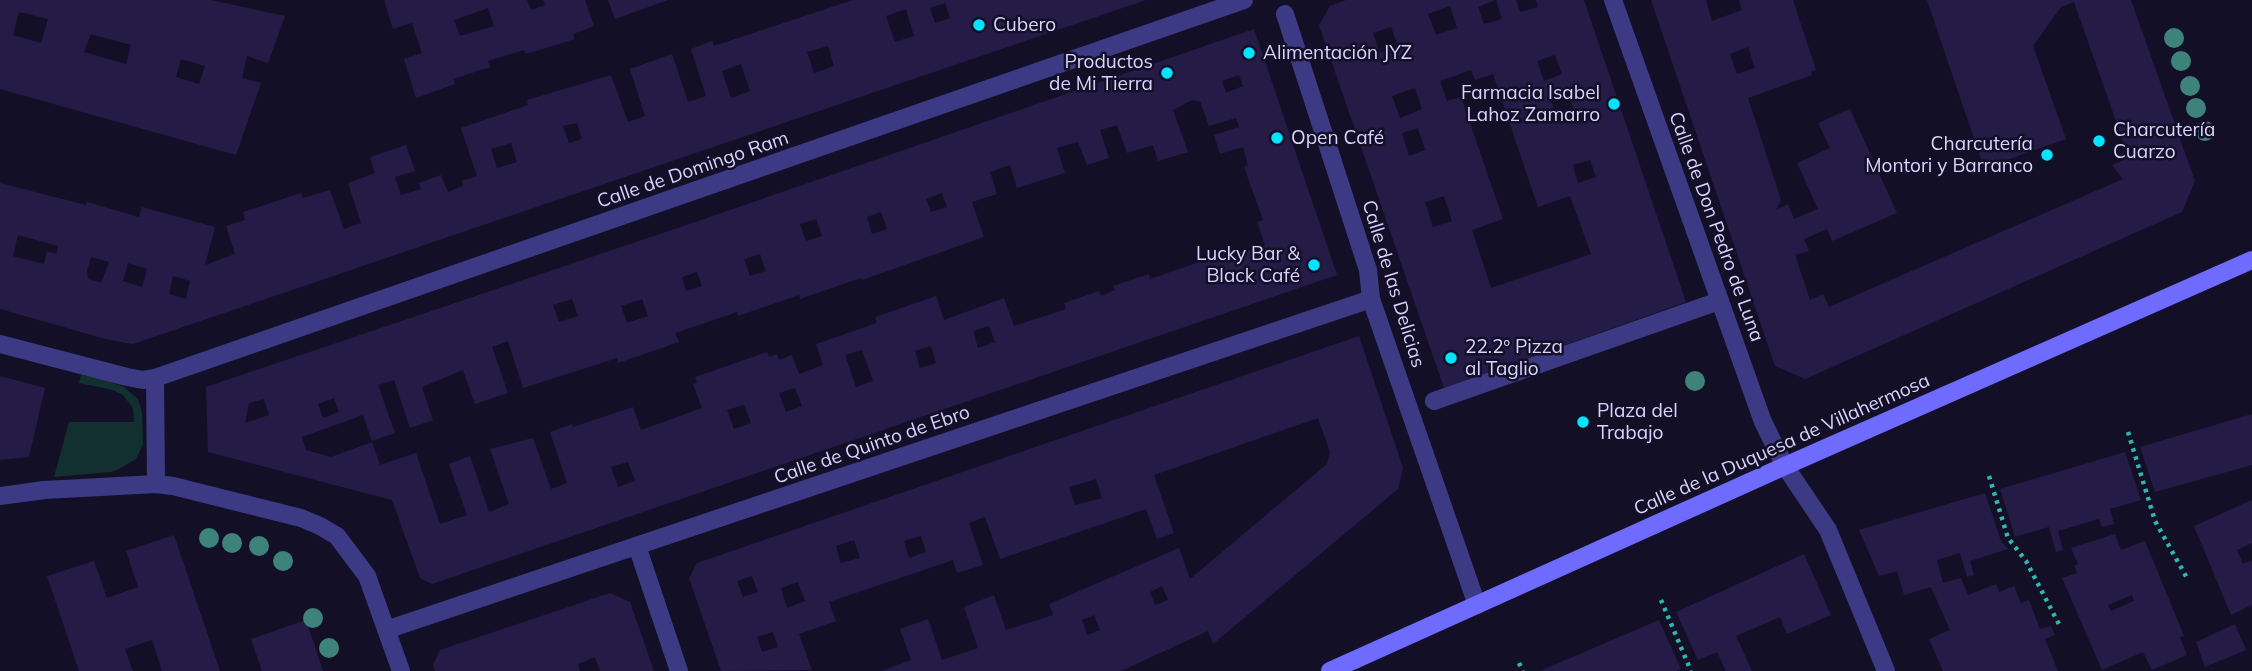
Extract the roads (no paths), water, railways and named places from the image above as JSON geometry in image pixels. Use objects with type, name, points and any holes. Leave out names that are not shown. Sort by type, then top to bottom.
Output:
[{"type":"main road","name":"Calle de la Duquesa de Villahermosa","points":[[1330,671],[2252,260]]},
{"type":"street","name":"Calle de Domingo Ram","points":[[0,344],[127,377],[143,380],[155,378],[1244,0]]},
{"type":"street","name":"Calle de Don Pedro de Luna","points":[[1613,0],[1763,422],[1785,466],[1828,530],[1886,671]]},
{"type":"street","name":"Calle de las Delicias","points":[[1285,14],[1368,270],[1371,299],[1477,606]]},
{"type":"street","name":"Calle de Quinto de Ebro","points":[[386,630],[1371,299]]},
{"type":"street","points":[[1434,401],[1719,301]]},
{"type":"street","points":[[155,378],[156,484]]},
{"type":"street","points":[[0,496],[44,490],[156,484],[191,489],[302,518],[337,536],[367,576],[401,671]]},
{"type":"street","points":[[637,546],[678,671]]},
{"type":"place","name":"Cubero","points":[[979,25]]},
{"type":"place","name":"Alimentación JYZ","points":[[1249,53]]},
{"type":"place","name":"Productos de Mi Tierra","points":[[1167,73]]},
{"type":"place","name":"Farmacia Isabel Lahoz Zamarro","points":[[1614,104]]},
{"type":"place","name":"Open Café","points":[[1277,138]]},
{"type":"place","name":"Charcutería Cuarzo","points":[[2099,141]]},
{"type":"place","name":"Charcutería Montori y Barranco","points":[[2047,155]]},
{"type":"place","name":"Lucky Bar & Black Café","points":[[1314,265]]},
{"type":"place","name":"22.2º Pizza al Taglio","points":[[1451,358]]},
{"type":"place","name":"Plaza del Trabajo","points":[[1583,422]]}]
